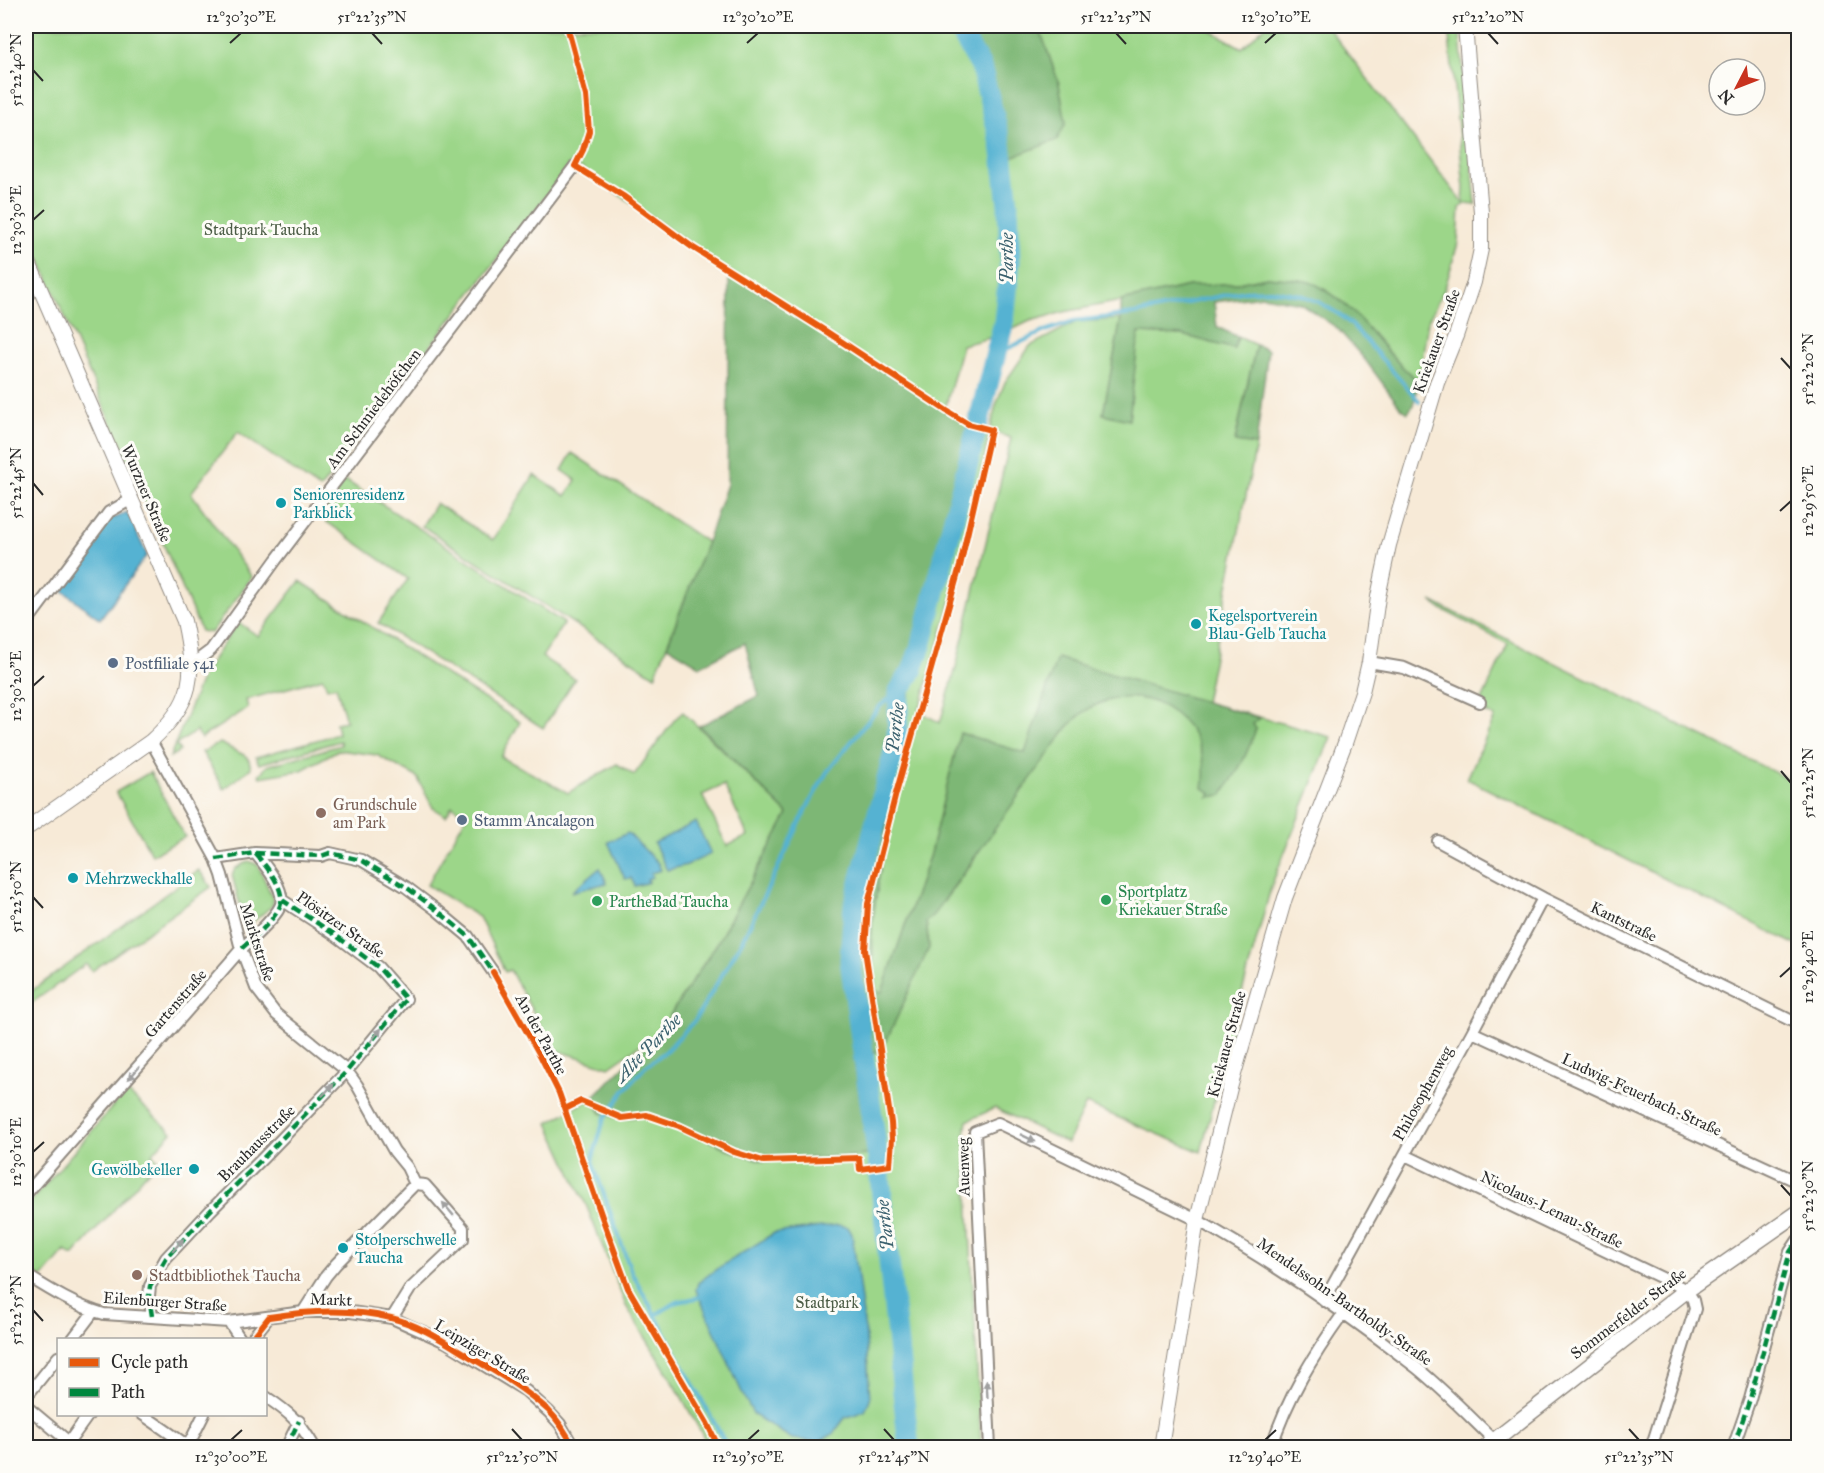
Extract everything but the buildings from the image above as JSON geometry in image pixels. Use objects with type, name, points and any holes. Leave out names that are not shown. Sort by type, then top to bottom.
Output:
[{"type":"main road","name":"Sommerfelder Straße","points":[[1489,1444],[1687,1290],[1798,1213]]},
{"type":"street","name":"Kriekauer Straße","points":[[1161,1448],[1197,1220],[1230,1088],[1285,898],[1345,743],[1362,692],[1389,545],[1437,383],[1474,282],[1480,249],[1481,212],[1465,26]]},
{"type":"street","name":"Am Schmiedehöfchen","points":[[191,665],[211,650],[276,560],[575,166]]},
{"type":"street","name":"Wurzner Straße","points":[[26,829],[151,741],[167,727],[181,708],[188,687],[191,665],[184,621],[27,262]]},
{"type":"street","points":[[26,623],[109,512],[132,500]]},
{"type":"street","points":[[26,600],[37,607]]},
{"type":"street","points":[[1369,662],[1404,668],[1480,702]]},
{"type":"street","name":"Marktstraße","points":[[151,741],[216,859],[241,949],[256,988],[276,1014],[347,1071],[394,1150],[407,1167],[415,1184]]},
{"type":"street","name":"Kantstraße","points":[[1438,841],[1543,898],[1798,1024]]},
{"type":"street","points":[[255,853],[270,871],[282,900]]},
{"type":"street","points":[[216,859],[255,853],[321,856],[330,853],[361,860],[406,887],[468,936],[493,972]]},
{"type":"street","name":"Philosophenweg","points":[[1324,1301],[1543,898]]},
{"type":"street","name":"Gartenstraße","points":[[26,1194],[241,949],[279,910],[282,900]]},
{"type":"street","name":"Plösitzer Straße","points":[[282,900],[334,934],[378,968],[405,999]]},
{"type":"street","name":"Brauhausstraße","points":[[152,1316],[150,1286],[166,1258],[347,1071],[405,999]]},
{"type":"street","name":"Ludwig-Feuerbach-Straße","points":[[1472,1032],[1798,1182]]},
{"type":"street","name":"Auenweg","points":[[990,1448],[975,1132],[998,1123],[1197,1220]]},
{"type":"street","name":"Nicolaus-Lenau-Straße","points":[[1405,1155],[1687,1290]]},
{"type":"street","points":[[392,1318],[410,1289],[463,1239],[463,1228],[435,1195],[425,1185],[415,1184]]},
{"type":"street","name":"Markt","points":[[303,1311],[336,1264],[415,1184]]},
{"type":"street","name":"Mendelssohn-Bartholdy-Straße","points":[[1197,1220],[1228,1237],[1324,1301],[1419,1370],[1489,1444]]},
{"type":"street","points":[[1733,1448],[1750,1399],[1790,1252],[1798,1240]]},
{"type":"street","points":[[26,1275],[94,1311]]},
{"type":"street","points":[[1651,1448],[1695,1309],[1687,1290]]},
{"type":"street","name":"Eilenburger Straße","points":[[74,1338],[94,1311],[104,1314],[229,1322],[269,1317]]},
{"type":"street","name":"Markt","points":[[269,1317],[303,1311],[351,1312],[392,1318]]},
{"type":"street","points":[[1271,1448],[1283,1414],[1299,1381],[1343,1314]]},
{"type":"street","points":[[253,1338],[269,1317]]},
{"type":"street","name":"Leipziger Straße","points":[[392,1318],[446,1342],[523,1389],[560,1424],[574,1448]]},
{"type":"street","points":[[229,1322],[240,1338]]},
{"type":"street","points":[[26,1397],[57,1358]]},
{"type":"street","points":[[267,1398],[298,1421],[315,1448]]},
{"type":"street","points":[[26,1406],[73,1446],[88,1416]]},
{"type":"street","points":[[145,1416],[188,1447],[203,1416]]},
{"type":"street","points":[[286,1448],[298,1421]]},
{"type":"green space","name":"Stadtpark Taucha","points":[[26,26],[958,26],[979,61],[1004,160],[1059,84],[1041,33],[1048,26],[1203,26],[1242,48],[1265,26],[1327,26],[1463,203],[1464,188],[1448,26],[1459,26],[1476,205],[1464,204],[1460,208],[1458,243],[1445,288],[1428,321],[1419,381],[1406,371],[1343,303],[1316,285],[1267,277],[1238,283],[1189,286],[1064,312],[1030,321],[1001,335],[962,345],[945,409],[727,270],[572,162],[320,489],[238,432],[191,493],[252,577],[211,633],[201,631],[26,227]]},
{"type":"green space","points":[[958,26],[1036,26],[1041,33],[1059,84],[1066,123],[1057,140],[1004,160],[979,61]]},
{"type":"green space","points":[[729,272],[964,422],[977,427],[899,742],[872,924],[876,991],[882,992],[930,854],[960,733],[1025,753],[1057,658],[1260,718],[1253,724],[1256,729],[1249,748],[1223,795],[1208,797],[1211,793],[1203,788],[1204,766],[1199,746],[1189,728],[1175,714],[1157,703],[1138,698],[1117,698],[1088,709],[1067,728],[932,917],[926,921],[929,948],[882,1050],[854,1059],[870,1155],[763,1161],[734,1152],[648,1115],[621,1119],[601,1113],[592,1098],[659,1032],[716,945],[788,814],[699,726],[759,696],[745,643],[700,666],[667,646],[727,484]]},
{"type":"green space","points":[[1267,277],[1299,280],[1317,285],[1346,305],[1394,358],[1419,381],[1413,405],[1408,413],[1400,407],[1366,361],[1337,328],[1300,303],[1263,296],[1214,302],[1217,327],[1238,337],[1234,349],[1183,335],[1139,333],[1129,420],[1103,414],[1121,319],[1121,301],[1189,286],[1238,283]]},
{"type":"green space","name":"Stadtpark","points":[[1121,319],[1103,414],[1129,419],[1138,333],[1183,335],[1234,348],[1238,337],[1256,345],[1235,441],[1256,445],[1205,702],[1331,737],[1272,884],[1201,1152],[1086,1104],[1067,1143],[995,1108],[967,1121],[965,1135],[981,1447],[709,1447],[675,1385],[626,1306],[587,1207],[548,1123],[592,1098],[601,1113],[647,1115],[823,1156],[869,1155],[854,1059],[929,948],[926,921],[932,917],[974,860],[1024,754],[960,733],[930,854],[882,993],[876,991],[872,924],[899,742],[909,696],[977,427],[990,431],[996,405],[1005,382],[1030,346],[1076,322]],"holes":[[[990,431],[1011,438],[955,671],[940,723],[919,711],[961,566]]]},
{"type":"green space","points":[[1256,345],[1268,350],[1256,445],[1235,442]]},
{"type":"green space","points":[[572,453],[707,542],[655,676],[422,526],[436,503],[493,540],[534,475],[566,496],[576,480],[562,470]]},
{"type":"green space","points":[[345,480],[564,623],[542,657],[575,679],[543,728],[378,623],[408,579],[317,515]]},
{"type":"green space","name":"PartheBad Taucha","points":[[300,581],[520,722],[501,757],[568,793],[617,764],[634,775],[675,719],[683,712],[788,814],[716,945],[659,1032],[609,1067],[553,1049],[510,970],[505,972],[479,917],[427,885],[467,815],[452,806],[446,816],[433,808],[417,777],[377,755],[338,750],[302,770],[260,777],[259,775],[267,766],[341,745],[340,741],[259,764],[256,757],[338,734],[336,723],[346,721],[336,686],[327,688],[323,678],[246,700],[248,708],[201,738],[196,731],[176,745],[180,751],[170,757],[203,674],[238,622],[258,636]],"holes":[[[724,785],[748,836],[727,846],[702,795]]]},
{"type":"green space","points":[[1431,601],[1798,784],[1798,946],[1467,779],[1495,717],[1478,709],[1508,644],[1439,608]]},
{"type":"green space","points":[[220,743],[248,757],[251,768],[224,789],[202,752]]},
{"type":"green space","points":[[150,772],[185,837],[152,855],[116,792]]},
{"type":"green space","points":[[249,861],[258,865],[273,899],[273,905],[246,928],[232,875],[236,868]]},
{"type":"green space","points":[[199,870],[211,887],[92,971],[86,964],[26,1007],[26,995]]},
{"type":"green space","points":[[126,1091],[172,1132],[152,1154],[158,1160],[73,1256],[65,1251],[42,1278],[26,1268],[26,1207]]},
{"type":"water","points":[[127,512],[147,555],[100,619],[58,587],[112,515],[115,518]]},
{"type":"water","points":[[696,822],[711,854],[687,865],[667,870],[654,843]]},
{"type":"water","points":[[628,833],[658,863],[661,870],[651,873],[652,877],[647,879],[649,882],[635,886],[631,878],[625,879],[608,842]]},
{"type":"water","points":[[600,868],[607,883],[571,892]]},
{"type":"water","points":[[838,1225],[848,1227],[852,1234],[866,1338],[870,1399],[865,1411],[845,1418],[833,1434],[819,1442],[792,1439],[754,1415],[696,1290],[698,1283],[715,1270],[774,1233]]},
{"type":"waterway","name":"Parthe","points":[[909,1448],[878,1158],[850,960],[854,905],[897,740],[899,691],[912,671],[922,643],[1004,322],[1010,261],[1008,205],[1001,143],[981,67],[957,26]]},
{"type":"waterway","points":[[996,354],[1045,331],[1074,321],[1134,314],[1245,291],[1271,290],[1301,295],[1319,302],[1340,315],[1352,325],[1419,401]]},
{"type":"waterway","name":"Alte Parthe","points":[[728,1448],[631,1271],[592,1161],[604,1119],[625,1090],[645,1067],[666,1051],[696,1019],[742,941],[827,772],[880,706],[899,691]]},
{"type":"waterway","points":[[655,1315],[677,1302],[701,1297]]},
{"type":"marked path","points":[[255,853],[321,856],[330,853],[361,860],[406,887],[468,936],[493,972]]},
{"type":"marked path","points":[[216,859],[255,853],[272,876],[281,896],[281,902],[275,914],[241,949]]},
{"type":"marked path","points":[[152,1316],[150,1286],[166,1258],[347,1071],[406,999],[378,967],[334,934],[282,900]]},
{"type":"marked path","points":[[1733,1448],[1750,1399],[1790,1252],[1798,1240]]},
{"type":"marked path","points":[[286,1448],[299,1421]]},
{"type":"cycle path","points":[[565,1109],[581,1101],[622,1118],[647,1115],[679,1126],[734,1152],[763,1161],[859,1158],[860,1169],[890,1165],[891,1123],[865,950],[868,904],[895,797],[960,566],[991,430],[968,424],[947,411],[692,247],[623,196],[575,166],[589,131],[586,96],[567,26]]},
{"type":"cycle path","name":"An der Parthe","points":[[493,972],[559,1093],[628,1288],[707,1423],[719,1448]]},
{"type":"cycle path","points":[[253,1338],[269,1317],[284,1315],[345,1312],[376,1315],[401,1321],[438,1338],[529,1394],[556,1419],[574,1448]]},
{"type":"place","name":"Seniorenresidenz Parkblick","points":[[281,503]]},
{"type":"place","name":"Kegelsportverein Blau-Gelb Taucha","points":[[1196,624]]},
{"type":"place","name":"Postfiliale 541","points":[[113,663]]},
{"type":"place","name":"Grundschule am Park","points":[[321,813]]},
{"type":"place","name":"Stamm Ancalagon","points":[[462,820]]},
{"type":"place","name":"Mehrzweckhalle","points":[[73,878]]},
{"type":"place","name":"Sportplatz Kriekauer Straße","points":[[1106,900]]},
{"type":"place","name":"PartheBad Taucha","points":[[597,901]]},
{"type":"place","name":"Gewölbekeller","points":[[194,1169]]},
{"type":"place","name":"Stolperschwelle Taucha","points":[[343,1248]]},
{"type":"place","name":"Stadtbibliothek Taucha","points":[[137,1275]]}]
